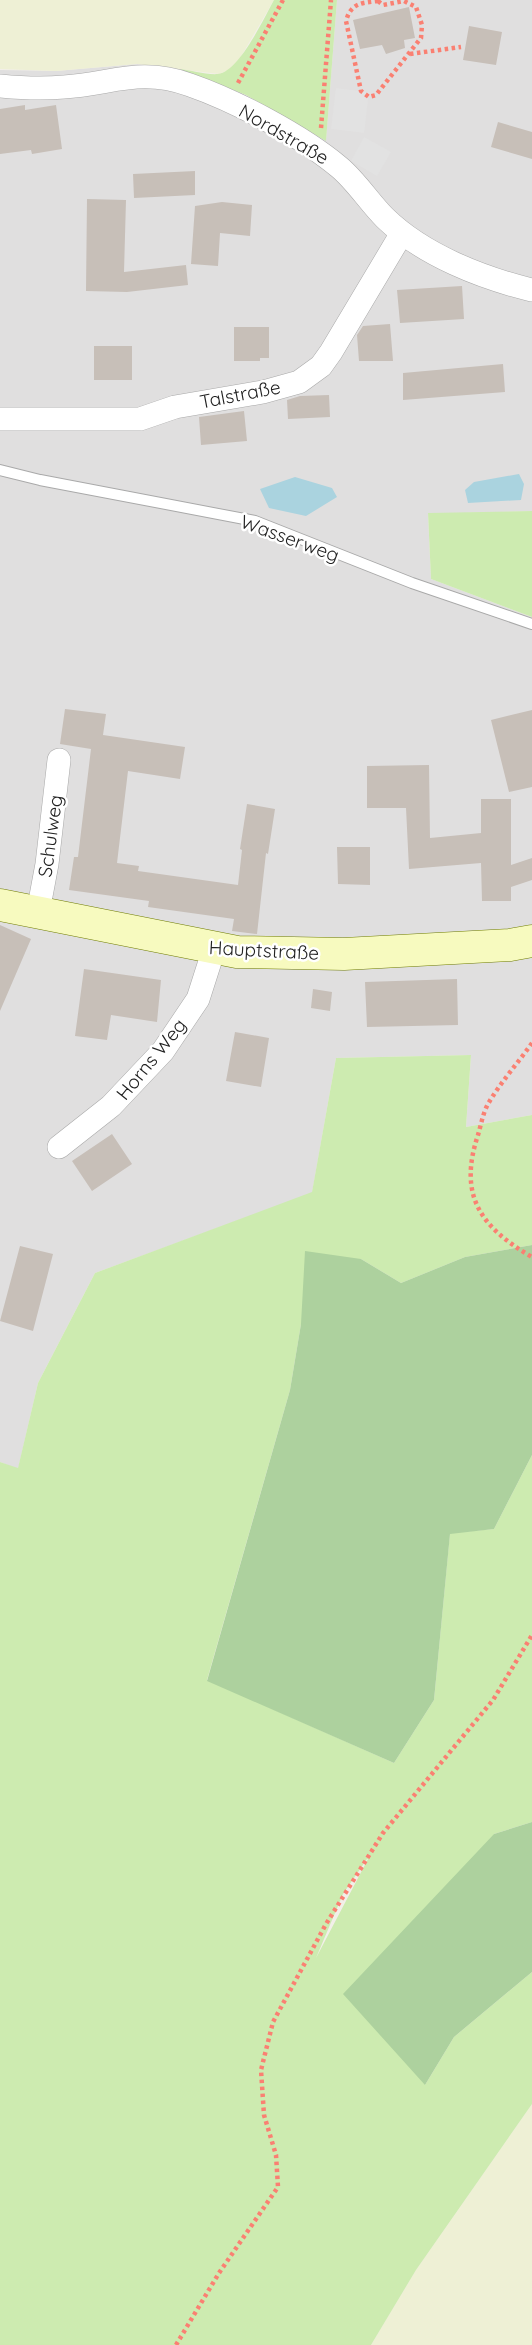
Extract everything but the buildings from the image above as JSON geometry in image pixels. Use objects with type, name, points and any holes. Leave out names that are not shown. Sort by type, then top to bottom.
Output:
[{"type":"street","name":"Nordstraße","points":[[0,86],[66,88],[117,78],[152,76],[189,85],[280,127],[321,153],[342,169],[385,218],[402,233],[437,254],[500,282],[532,290]]},
{"type":"street","name":"Talstraße","points":[[0,419],[140,419],[175,407],[263,392],[299,382],[321,366],[331,352],[402,233]]},
{"type":"street","name":"Schulweg","points":[[38,912],[47,864],[59,760]]},
{"type":"street","name":"Hauptstraße","points":[[0,905],[237,952],[344,954],[510,945],[532,941]]},
{"type":"street","name":"Horns Weg","points":[[59,1147],[111,1106],[163,1051],[198,999],[214,949]]},
{"type":"lane","name":"Wasserweg","points":[[0,470],[255,521],[412,583],[532,624]]},
{"type":"path","points":[[228,102],[283,0]]},
{"type":"path","points":[[321,153],[331,0]]},
{"type":"path","points":[[410,54],[421,38],[422,25],[416,7],[404,1],[383,5],[378,1],[358,3],[349,11],[346,21],[361,91],[369,97],[376,95],[410,54],[461,47]]},
{"type":"path","points":[[532,1043],[487,1105],[472,1152],[471,1192],[483,1219],[507,1243],[532,1257]]},
{"type":"path","points":[[176,2345],[219,2273],[278,2187],[276,2155],[264,2115],[261,2070],[272,2022],[326,1924],[383,1833],[493,1700],[532,1635]]},
{"type":"shaded area","points":[[337,0],[532,0],[532,511],[428,514],[431,579],[532,617],[532,1115],[466,1127],[471,1055],[336,1058],[312,1193],[95,1273],[38,1383],[18,1469],[0,1462],[0,70],[56,71],[137,64],[179,69],[246,95],[326,140]]},
{"type":"shaded area","points":[[336,88],[369,92],[364,133],[331,129]]},
{"type":"shaded area","points":[[364,137],[391,152],[377,176],[351,161]]},
{"type":"green space","points":[[0,0],[274,0],[239,60],[229,70],[219,74],[137,64],[56,71],[0,69]]},
{"type":"green space","points":[[274,0],[337,0],[326,141],[246,95],[179,69],[213,74],[226,71],[250,43]]},
{"type":"green space","points":[[532,511],[532,617],[431,579],[428,513]]},
{"type":"green space","points":[[471,1055],[466,1127],[532,1115],[532,1245],[465,1257],[401,1283],[361,1259],[301,1324],[290,1390],[207,1680],[394,1763],[434,1700],[450,1533],[494,1529],[532,1455],[532,1822],[494,1834],[425,2085],[454,2037],[532,1972],[532,2104],[416,2270],[371,2345],[0,2345],[0,1462],[18,1468],[38,1383],[95,1273],[312,1192],[336,1058]],"holes":[[[368,1859],[316,1958],[343,1894]]]},
{"type":"green space","points":[[532,1245],[532,1455],[494,1529],[450,1534],[434,1700],[394,1763],[207,1681],[290,1390],[301,1324],[305,1251],[361,1259],[401,1283],[465,1257]]},
{"type":"green space","points":[[532,1822],[532,1972],[454,2037],[425,2085],[343,1994],[494,1834]]},
{"type":"green space","points":[[532,2104],[532,2345],[371,2345],[416,2270]]},
{"type":"water","points":[[519,474],[524,484],[521,500],[468,503],[465,490],[474,482]]},
{"type":"water","points":[[295,477],[332,488],[337,497],[306,516],[269,508],[260,489]]}]
